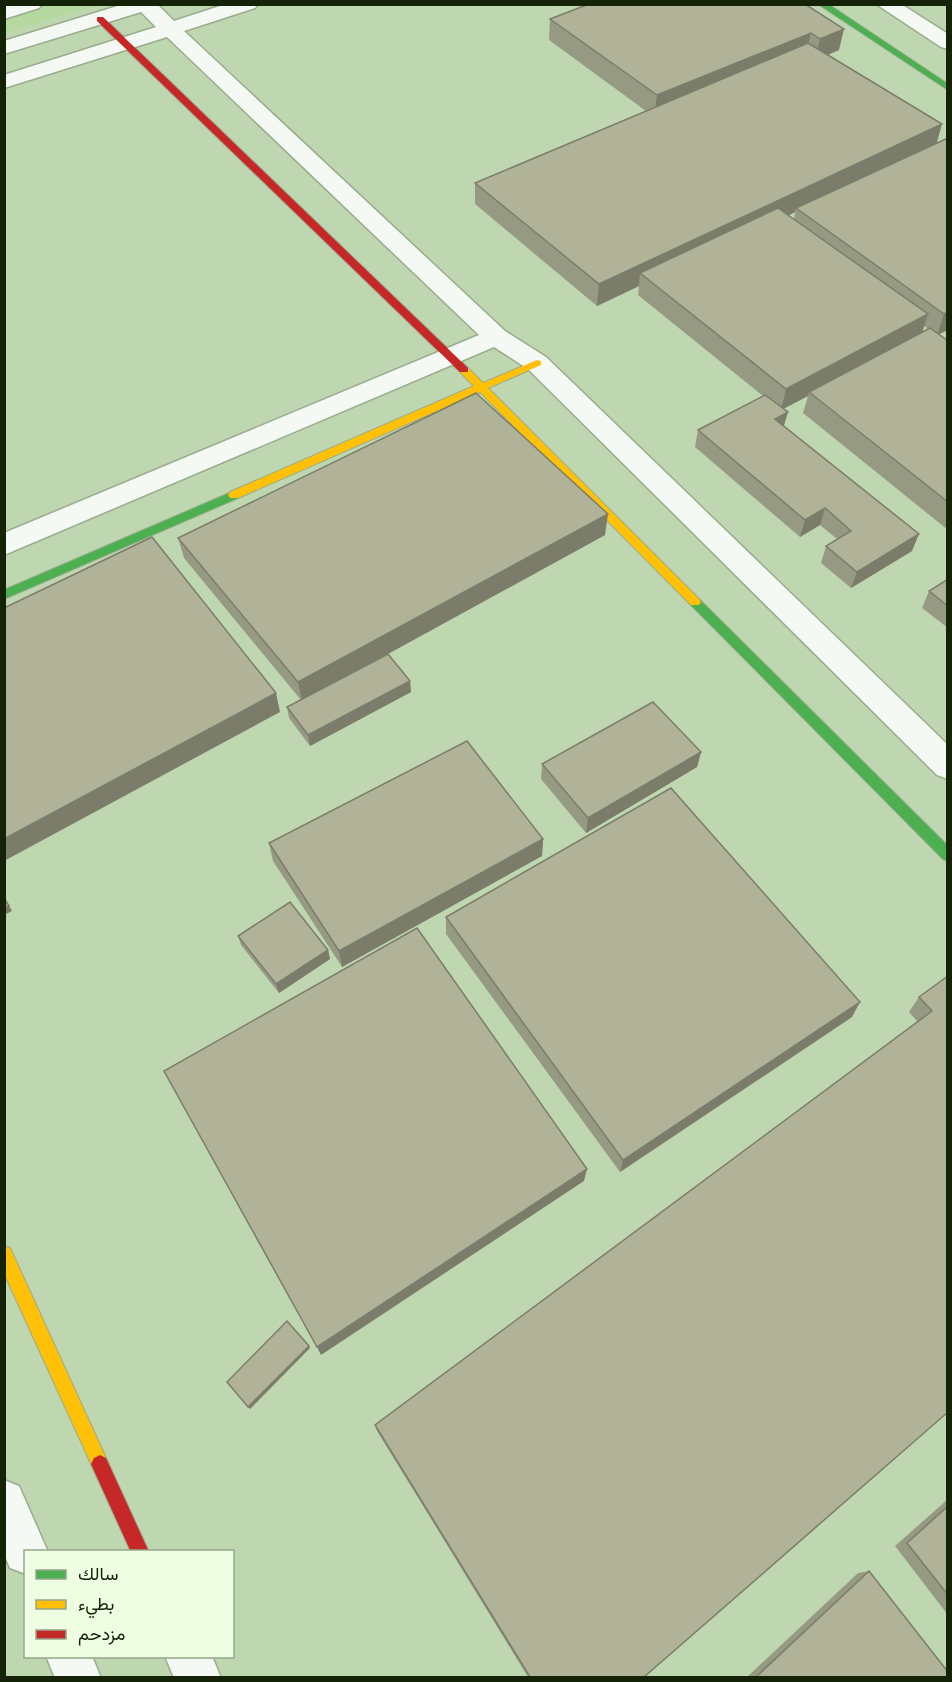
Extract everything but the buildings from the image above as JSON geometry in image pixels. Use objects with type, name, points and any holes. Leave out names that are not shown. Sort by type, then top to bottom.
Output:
[{"type":"street","points":[[4,13],[32,4]]},
{"type":"street","points":[[4,82],[248,4]]},
{"type":"street","points":[[822,4],[944,83]]},
{"type":"street","points":[[886,4],[948,43]]},
{"type":"street","points":[[4,48],[146,5],[169,30],[496,337],[537,363],[948,766]]},
{"type":"street","points":[[100,19],[123,44],[450,356],[479,388],[948,855]]},
{"type":"street","points":[[4,544],[496,337]]},
{"type":"street","points":[[4,595],[537,363]]},
{"type":"street","points":[[4,1254],[140,1550]]},
{"type":"street","points":[[4,1501],[26,1550]]},
{"type":"street","points":[[70,1658],[78,1677]]},
{"type":"street","points":[[189,1658],[198,1677]]},
{"type":"shaded area","points":[[5,5],[97,5],[5,33]]},
{"type":"traffic: fast","points":[[822,4],[948,88]]},
{"type":"traffic: fast","points":[[4,595],[234,495]]},
{"type":"traffic: fast","points":[[695,602],[948,855]]},
{"type":"traffic: slow","points":[[234,495],[537,363]]},
{"type":"traffic: slow","points":[[464,370],[695,602]]},
{"type":"traffic: slow","points":[[4,1254],[100,1464]]},
{"type":"traffic: jam","points":[[100,19],[464,370]]},
{"type":"traffic: jam","points":[[100,1464],[139,1550]]}]
